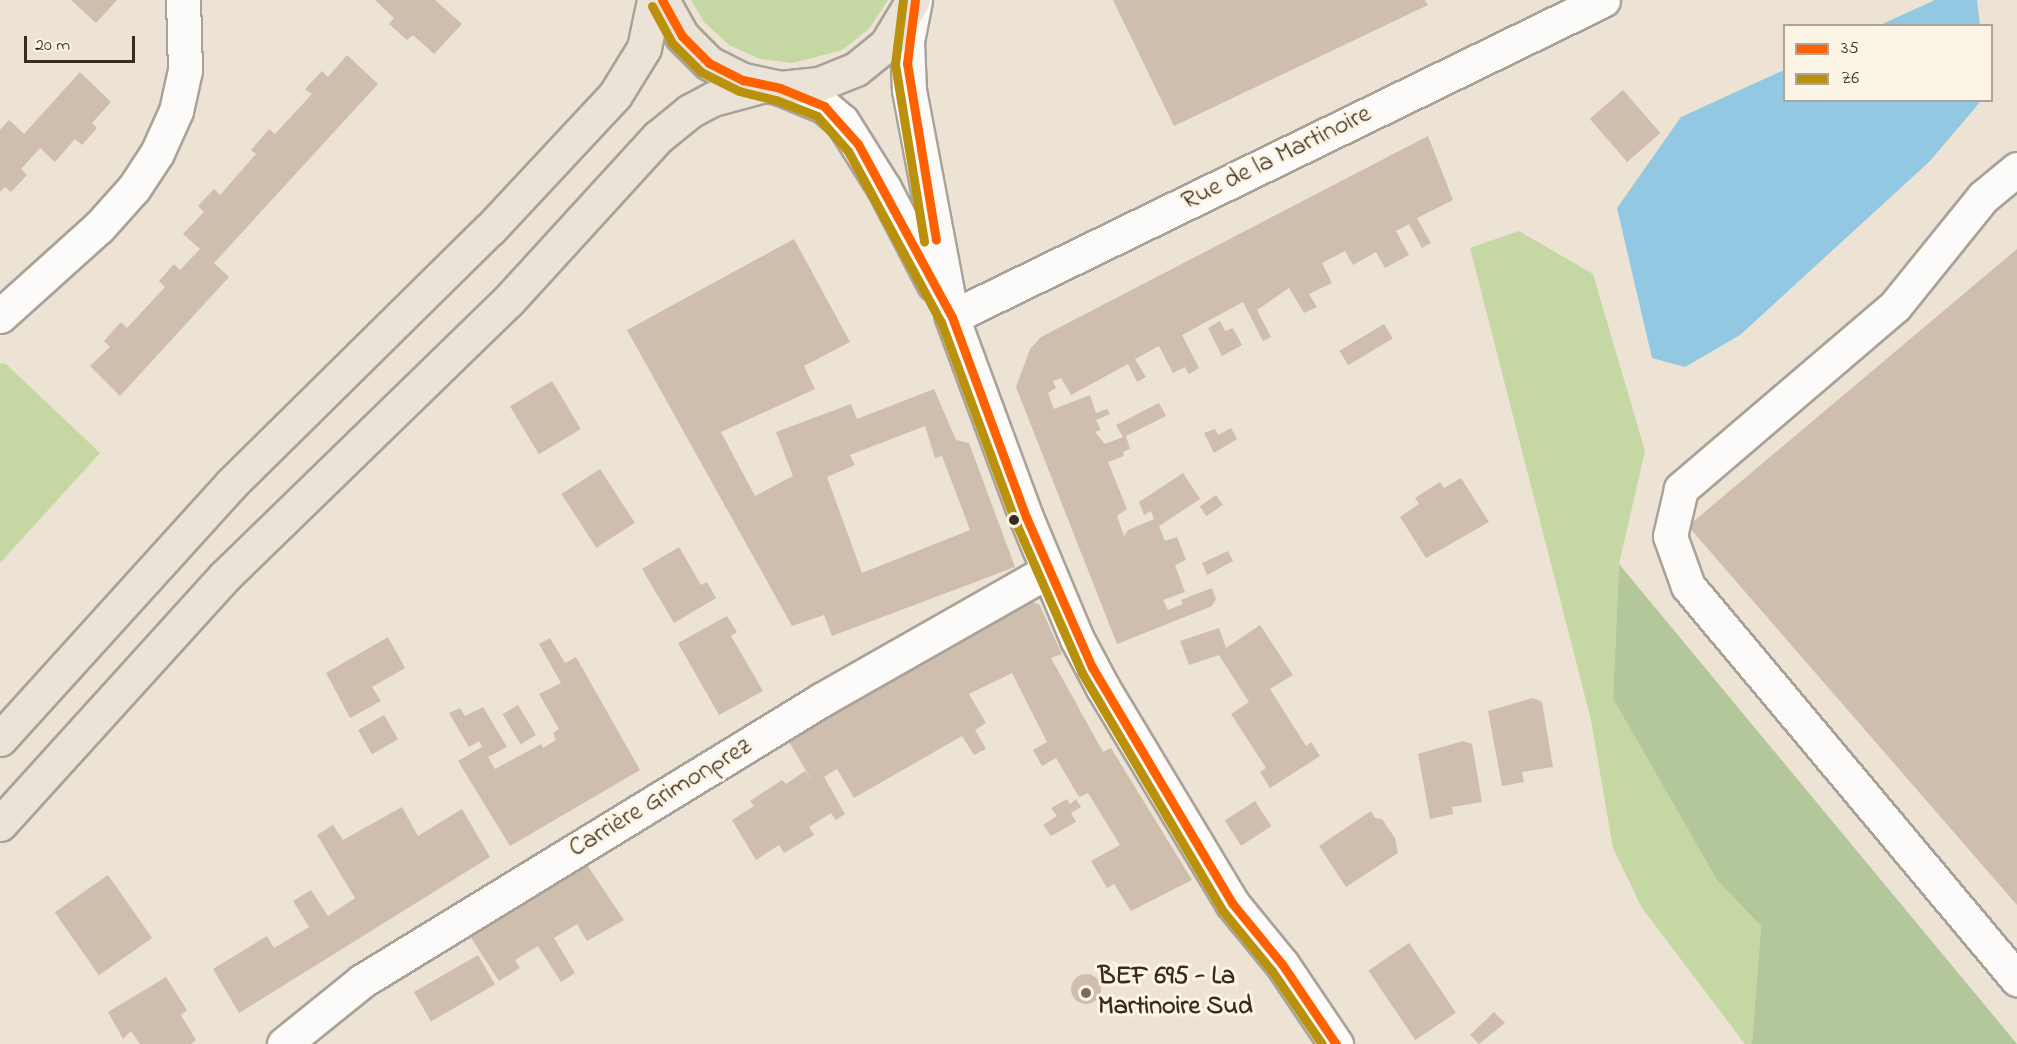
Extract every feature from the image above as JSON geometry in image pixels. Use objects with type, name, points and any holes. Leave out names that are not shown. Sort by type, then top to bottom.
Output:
[{"type":"main road","points":[[0,739],[231,484],[490,230],[615,95],[644,48],[654,0]]},
{"type":"main road","points":[[662,0],[671,20],[695,50],[726,73],[771,87]]},
{"type":"main road","points":[[0,824],[225,576],[508,302],[658,137],[690,111],[713,99],[771,87],[819,84],[856,69],[886,45],[914,0]]},
{"type":"street","points":[[0,316],[99,226],[134,188],[157,153],[176,111],[185,70],[183,0]]},
{"type":"street","points":[[914,0],[907,41],[909,90],[952,317],[982,407],[1048,571],[1103,688],[1222,887],[1282,964],[1336,1044]]},
{"type":"street","name":"Rue de la Martinoire","points":[[952,317],[1603,0]]},
{"type":"street","points":[[771,87],[824,106],[847,129],[884,188],[952,317]]},
{"type":"street","points":[[2017,169],[1983,197],[1895,306],[1681,489],[1670,536],[1688,586],[2017,979]]},
{"type":"street","name":"Carrière Grimonprez","points":[[284,1044],[362,981],[821,700],[1048,571]]},
{"type":"green space","points":[[691,0],[888,0],[869,29],[842,50],[793,63],[760,59],[729,45],[704,22]]},
{"type":"green space","points":[[1519,231],[1593,274],[1645,451],[1619,564],[1613,699],[1717,880],[1761,926],[1752,1044],[1745,1044],[1642,908],[1613,848],[1591,720],[1470,248]]},
{"type":"green space","points":[[0,363],[6,364],[100,453],[0,563]]},
{"type":"green space","points":[[1619,564],[2017,1044],[1752,1044],[1761,926],[1717,880],[1613,699]]},
{"type":"water","points":[[1935,0],[1977,0],[1980,24],[1882,24]]},
{"type":"water","points":[[1783,70],[1783,102],[1980,102],[1929,162],[1740,335],[1685,367],[1652,358],[1617,208],[1681,117]]},
{"type":"building","points":[[71,0],[117,0],[96,23]]},
{"type":"building","points":[[375,0],[435,0],[462,24],[434,54],[413,35],[407,40],[389,24],[394,18]]},
{"type":"building","points":[[1113,0],[1425,0],[1428,5],[1174,126]]},
{"type":"building","points":[[347,55],[378,84],[214,263],[229,277],[120,396],[90,366],[110,347],[104,341],[121,322],[127,328],[165,287],[159,281],[174,264],[180,270],[200,249],[183,234],[204,212],[198,206],[214,189],[220,195],[256,154],[251,150],[269,129],[275,134],[312,94],[305,89],[322,71],[328,77]]},
{"type":"building","points":[[80,72],[111,102],[92,123],[97,128],[82,145],[75,139],[55,162],[40,148],[21,169],[27,175],[11,192],[5,187],[0,192],[0,130],[9,120],[24,134]]},
{"type":"building","points":[[1623,90],[1660,133],[1627,162],[1590,119]]},
{"type":"building","points":[[1428,136],[1453,200],[1417,218],[1431,243],[1422,248],[1409,224],[1396,231],[1409,255],[1385,268],[1376,252],[1353,265],[1345,251],[1322,263],[1332,283],[1309,294],[1317,307],[1304,313],[1289,288],[1257,310],[1271,337],[1263,341],[1243,302],[1182,335],[1199,368],[1189,374],[1185,367],[1173,373],[1159,346],[1135,359],[1146,377],[1137,382],[1128,364],[1071,395],[1061,378],[1053,381],[1056,388],[1048,393],[1054,409],[1090,395],[1096,413],[1107,409],[1110,414],[1096,420],[1101,430],[1095,432],[1105,444],[1123,437],[1116,425],[1159,403],[1166,416],[1126,436],[1130,449],[1123,452],[1124,456],[1108,462],[1127,509],[1117,516],[1124,536],[1128,530],[1154,519],[1151,511],[1144,515],[1139,502],[1183,473],[1200,499],[1159,526],[1165,541],[1177,537],[1186,560],[1175,565],[1185,592],[1163,600],[1168,610],[1183,604],[1181,600],[1212,588],[1216,599],[1212,606],[1117,644],[1016,387],[1030,349],[1041,337]]},
{"type":"building","points":[[794,239],[850,342],[804,366],[815,389],[721,432],[755,496],[793,476],[776,432],[851,404],[857,419],[934,389],[956,440],[969,443],[1015,567],[832,636],[824,615],[792,626],[627,330]],"holes":[[[925,426],[935,458],[942,456],[970,530],[862,573],[827,477],[855,465],[850,455]]]},
{"type":"building","points":[[2017,249],[2017,905],[1688,526]]},
{"type":"building","points":[[1220,321],[1225,331],[1233,328],[1242,345],[1222,356],[1208,328]]},
{"type":"building","points":[[1384,324],[1393,339],[1348,365],[1339,351]]},
{"type":"building","points":[[552,381],[581,429],[539,454],[510,406]]},
{"type":"building","points":[[1231,428],[1237,439],[1214,453],[1204,433],[1215,429],[1218,435]]},
{"type":"building","points":[[600,469],[635,523],[596,548],[561,494]]},
{"type":"building","points":[[1461,478],[1489,522],[1426,558],[1400,517],[1419,504],[1415,498],[1440,482],[1444,488]]},
{"type":"building","points":[[1216,495],[1223,505],[1206,516],[1200,506]]},
{"type":"building","points":[[679,547],[701,585],[707,582],[716,598],[674,623],[642,569]]},
{"type":"building","points":[[1228,551],[1233,561],[1207,575],[1202,563]]},
{"type":"building","points":[[1026,601],[1039,604],[1062,654],[1051,658],[1103,752],[1111,748],[1192,880],[1131,911],[1114,884],[1107,888],[1091,861],[1120,845],[1088,793],[1079,797],[1056,758],[1042,766],[1033,750],[1047,742],[1012,673],[969,694],[986,723],[975,730],[986,749],[974,755],[962,736],[854,798],[837,769],[824,777],[845,814],[836,820],[831,813],[809,827],[814,835],[784,853],[779,845],[756,860],[732,820],[754,806],[750,801],[782,780],[786,784],[805,771],[812,781],[788,740]]},
{"type":"building","points":[[727,616],[737,632],[731,636],[763,691],[719,715],[678,643]]},
{"type":"building","points":[[1260,625],[1293,675],[1270,689],[1306,746],[1311,742],[1320,756],[1270,788],[1260,772],[1266,768],[1231,714],[1249,702],[1219,655],[1189,665],[1180,641],[1219,628],[1226,648]]},
{"type":"building","points":[[388,637],[405,668],[372,687],[381,701],[350,718],[326,673]]},
{"type":"building","points":[[550,638],[565,663],[576,657],[640,770],[510,846],[458,761],[482,747],[479,741],[469,747],[449,713],[460,708],[465,716],[483,707],[507,747],[488,757],[495,769],[541,744],[543,748],[556,740],[553,733],[559,729],[539,694],[561,683],[539,644]]},
{"type":"building","points":[[1533,698],[1542,702],[1553,767],[1522,772],[1524,782],[1502,786],[1488,711]]},
{"type":"building","points":[[518,705],[536,735],[521,744],[503,714]]},
{"type":"building","points":[[384,715],[398,739],[372,754],[358,730]]},
{"type":"building","points":[[1463,741],[1472,744],[1482,802],[1452,807],[1453,814],[1430,819],[1418,754]]},
{"type":"building","points":[[1067,799],[1070,804],[1076,799],[1081,807],[1071,813],[1076,822],[1051,836],[1043,825],[1057,816],[1051,808]]},
{"type":"building","points":[[1255,801],[1271,826],[1241,846],[1225,821]]},
{"type":"building","points":[[402,807],[418,836],[462,809],[490,857],[239,1013],[213,969],[267,936],[274,948],[309,927],[293,901],[311,890],[328,916],[355,898],[317,835],[333,825],[343,840]]},
{"type":"building","points":[[1371,811],[1375,818],[1382,819],[1395,838],[1398,853],[1346,887],[1319,846]]},
{"type":"building","points":[[583,859],[624,920],[587,941],[577,924],[554,938],[575,973],[561,982],[538,946],[515,960],[520,968],[499,981],[470,936],[483,928],[478,921]]},
{"type":"building","points":[[108,875],[152,938],[99,975],[55,912]]},
{"type":"building","points":[[1409,943],[1456,1013],[1415,1040],[1368,970]]},
{"type":"building","points":[[478,955],[495,984],[431,1021],[414,992]]},
{"type":"building","name":"BEF 695 - La Martinoire Sud","points":[[1086,974],[1097,978],[1101,989],[1097,1000],[1086,1004],[1075,1000],[1071,989],[1075,978]]},
{"type":"building","points":[[166,977],[187,1010],[181,1015],[196,1040],[191,1044],[140,1044],[131,1031],[123,1039],[108,1012]]},
{"type":"building","points":[[1494,1012],[1505,1023],[1479,1044],[1470,1035]]},
{"type":"transit line","name":"35","points":[[662,0],[682,36],[709,63],[743,80],[780,88],[824,106],[858,144],[952,317],[1026,517],[1092,667],[1232,903],[1282,964],[1336,1044]]},
{"type":"transit line","name":"Z6","points":[[903,0],[895,64],[924,242]]},
{"type":"transit line","name":"35","points":[[915,0],[907,63],[936,240]]},
{"type":"transit line","name":"Z6","points":[[652,6],[672,43],[701,72],[739,91],[776,100],[817,116],[848,151],[941,322],[1015,521],[1082,673],[1222,910],[1272,971],[1322,1044]]},
{"type":"place","name":"BEF 695 - La Martinoire Sud","points":[[1086,993]]}]
